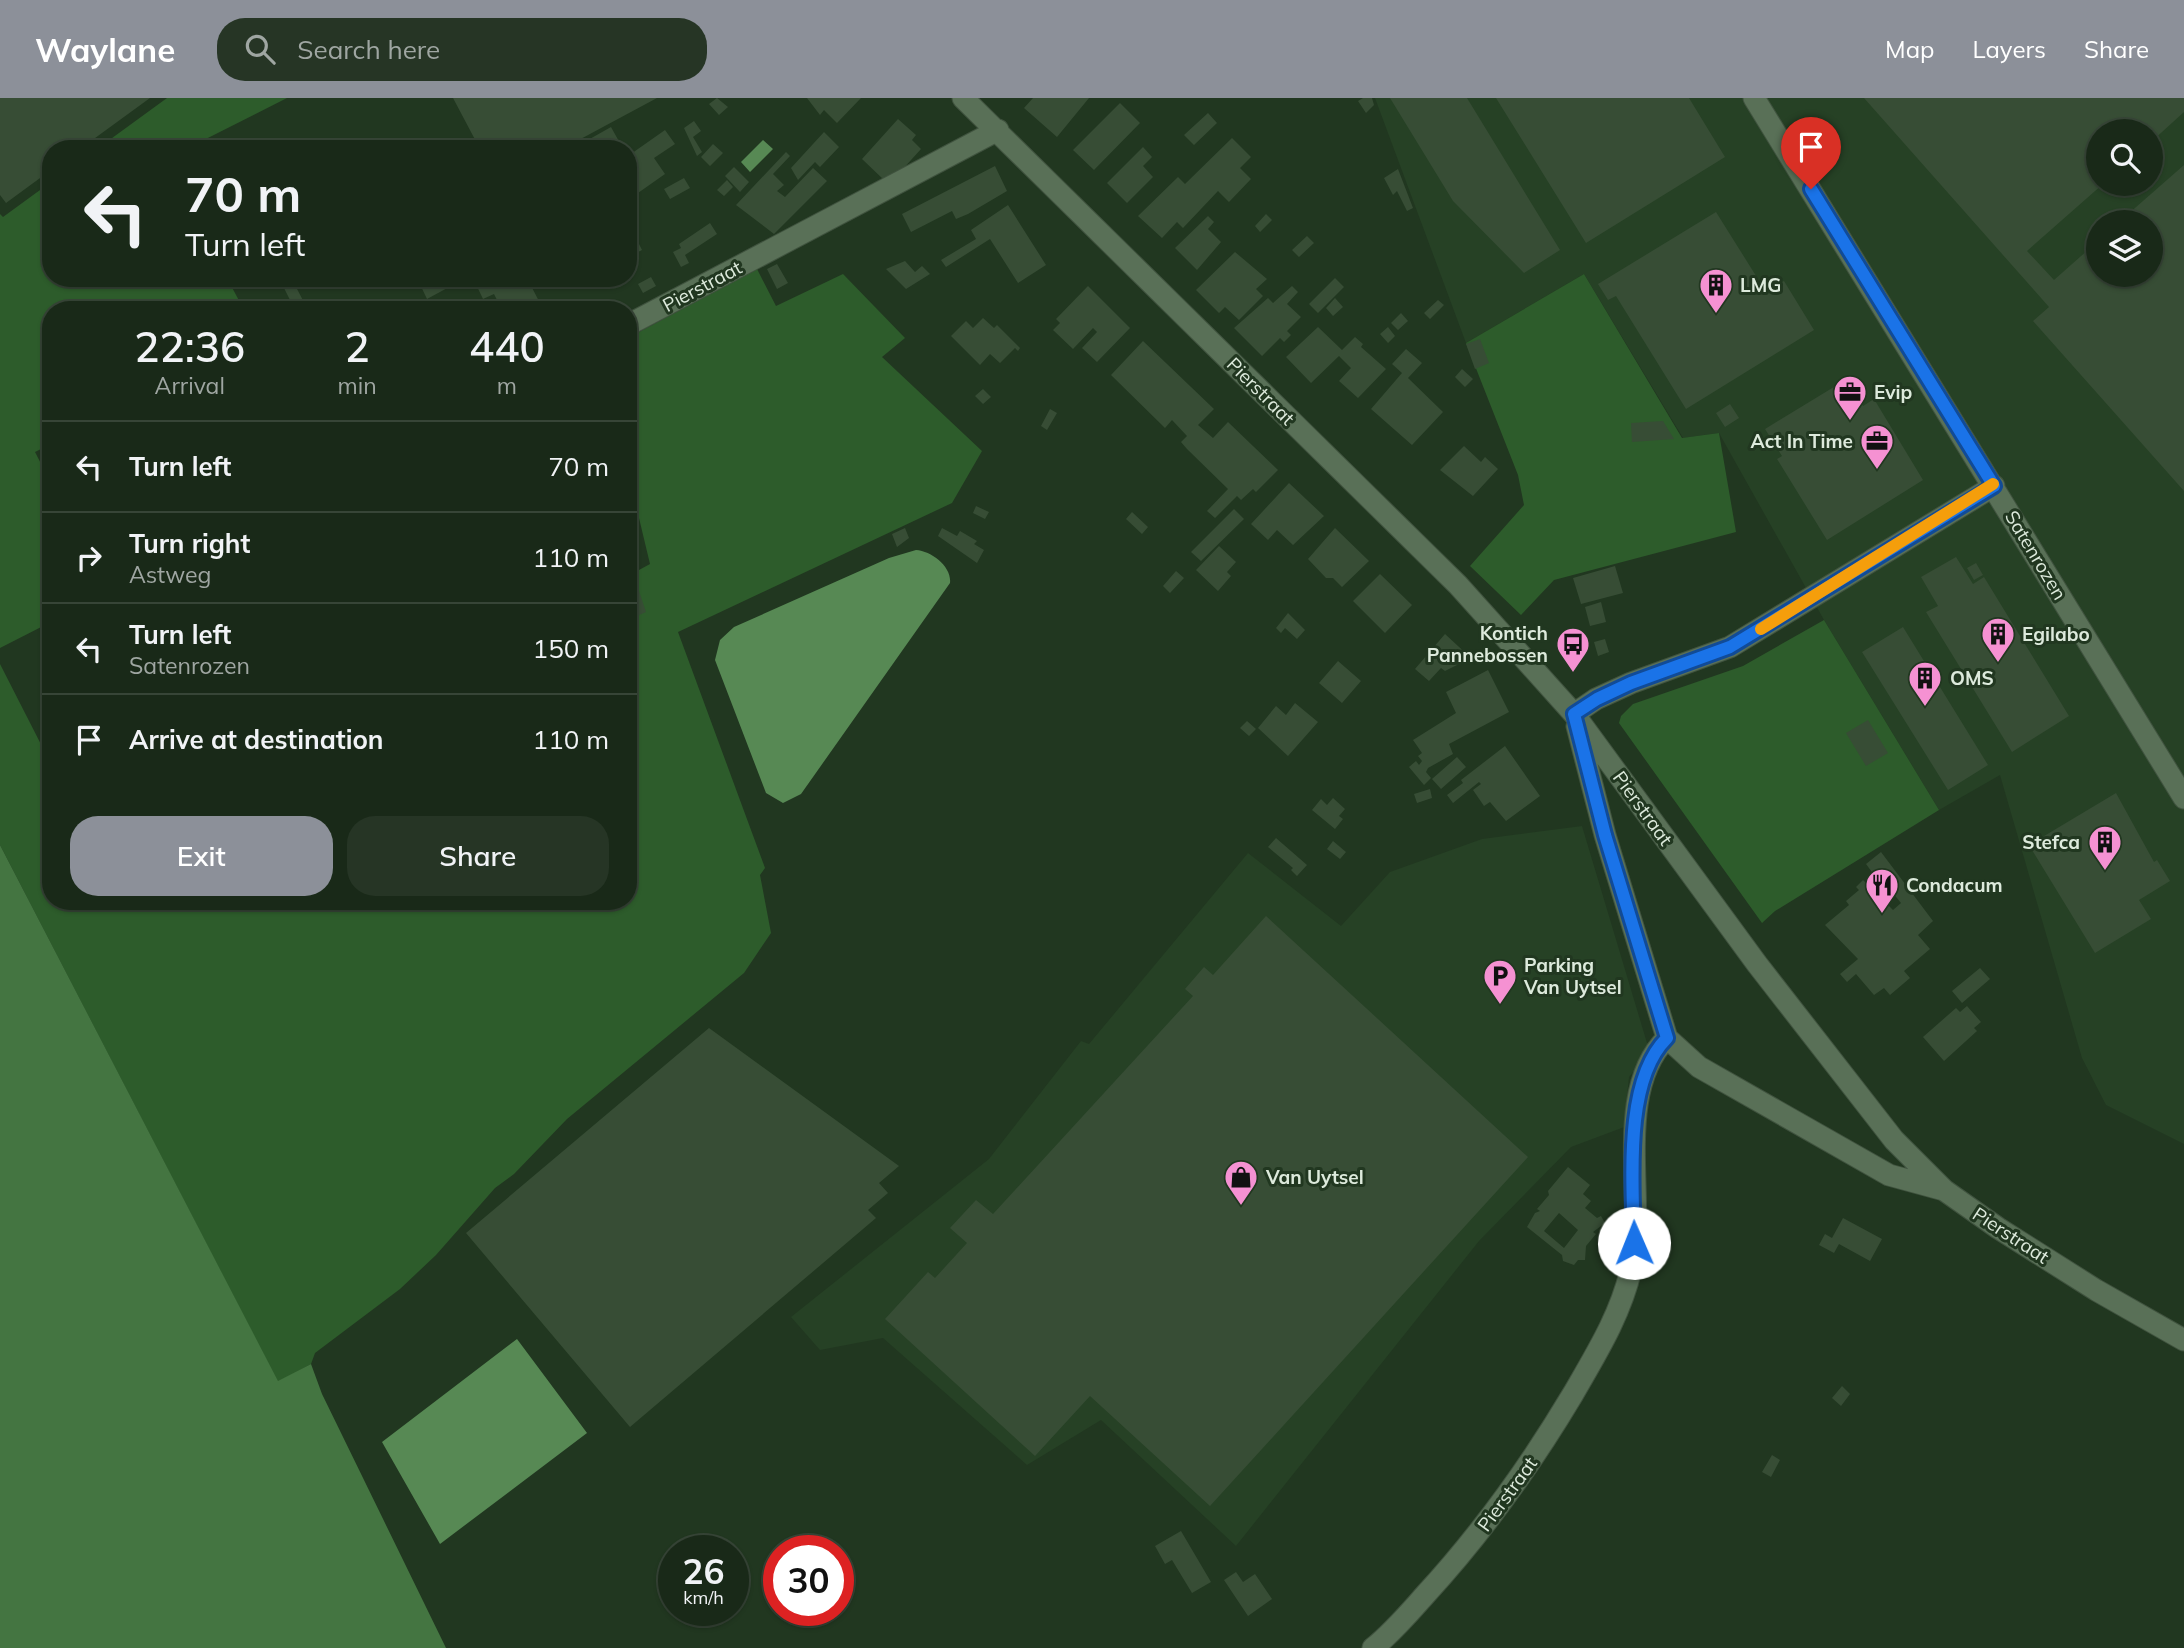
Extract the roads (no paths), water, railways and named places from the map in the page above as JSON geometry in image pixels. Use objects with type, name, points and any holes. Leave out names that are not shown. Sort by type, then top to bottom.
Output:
[{"type":"street","name":"Pierstraat","points":[[963,98],[1458,585],[1574,714],[1757,964],[1895,1140],[1944,1190],[2096,1290],[2184,1340]]},
{"type":"street","name":"Satenrozen","points":[[1754,98],[2184,798]]},
{"type":"street","name":"Pierstraat","points":[[637,320],[998,130]]},
{"type":"street","points":[[1944,1190],[1889,1175],[1699,1067],[1667,1038],[1605,835],[1574,714],[1597,699],[1631,683],[1730,647],[1994,486]]},
{"type":"street","name":"Pierstraat","points":[[1373,1648],[1457,1560],[1507,1497],[1544,1442],[1615,1318],[1632,1266],[1634,1154],[1644,1073],[1650,1058],[1667,1038]]},
{"type":"place","name":"LMG","points":[[1716,315]]},
{"type":"place","name":"Evip","points":[[1850,422]]},
{"type":"place","name":"Act In Time","points":[[1877,471]]},
{"type":"place","name":"Egilabo","points":[[1998,664]]},
{"type":"place","name":"Kontich Pannebossen","points":[[1573,674]]},
{"type":"place","name":"OMS","points":[[1925,708]]},
{"type":"place","name":"Stefca","points":[[2105,872]]},
{"type":"place","name":"Condacum","points":[[1882,915]]},
{"type":"place","name":"Parking Van Uytsel","points":[[1500,1006]]},
{"type":"place","name":"Van Uytsel","points":[[1241,1207]]}]
